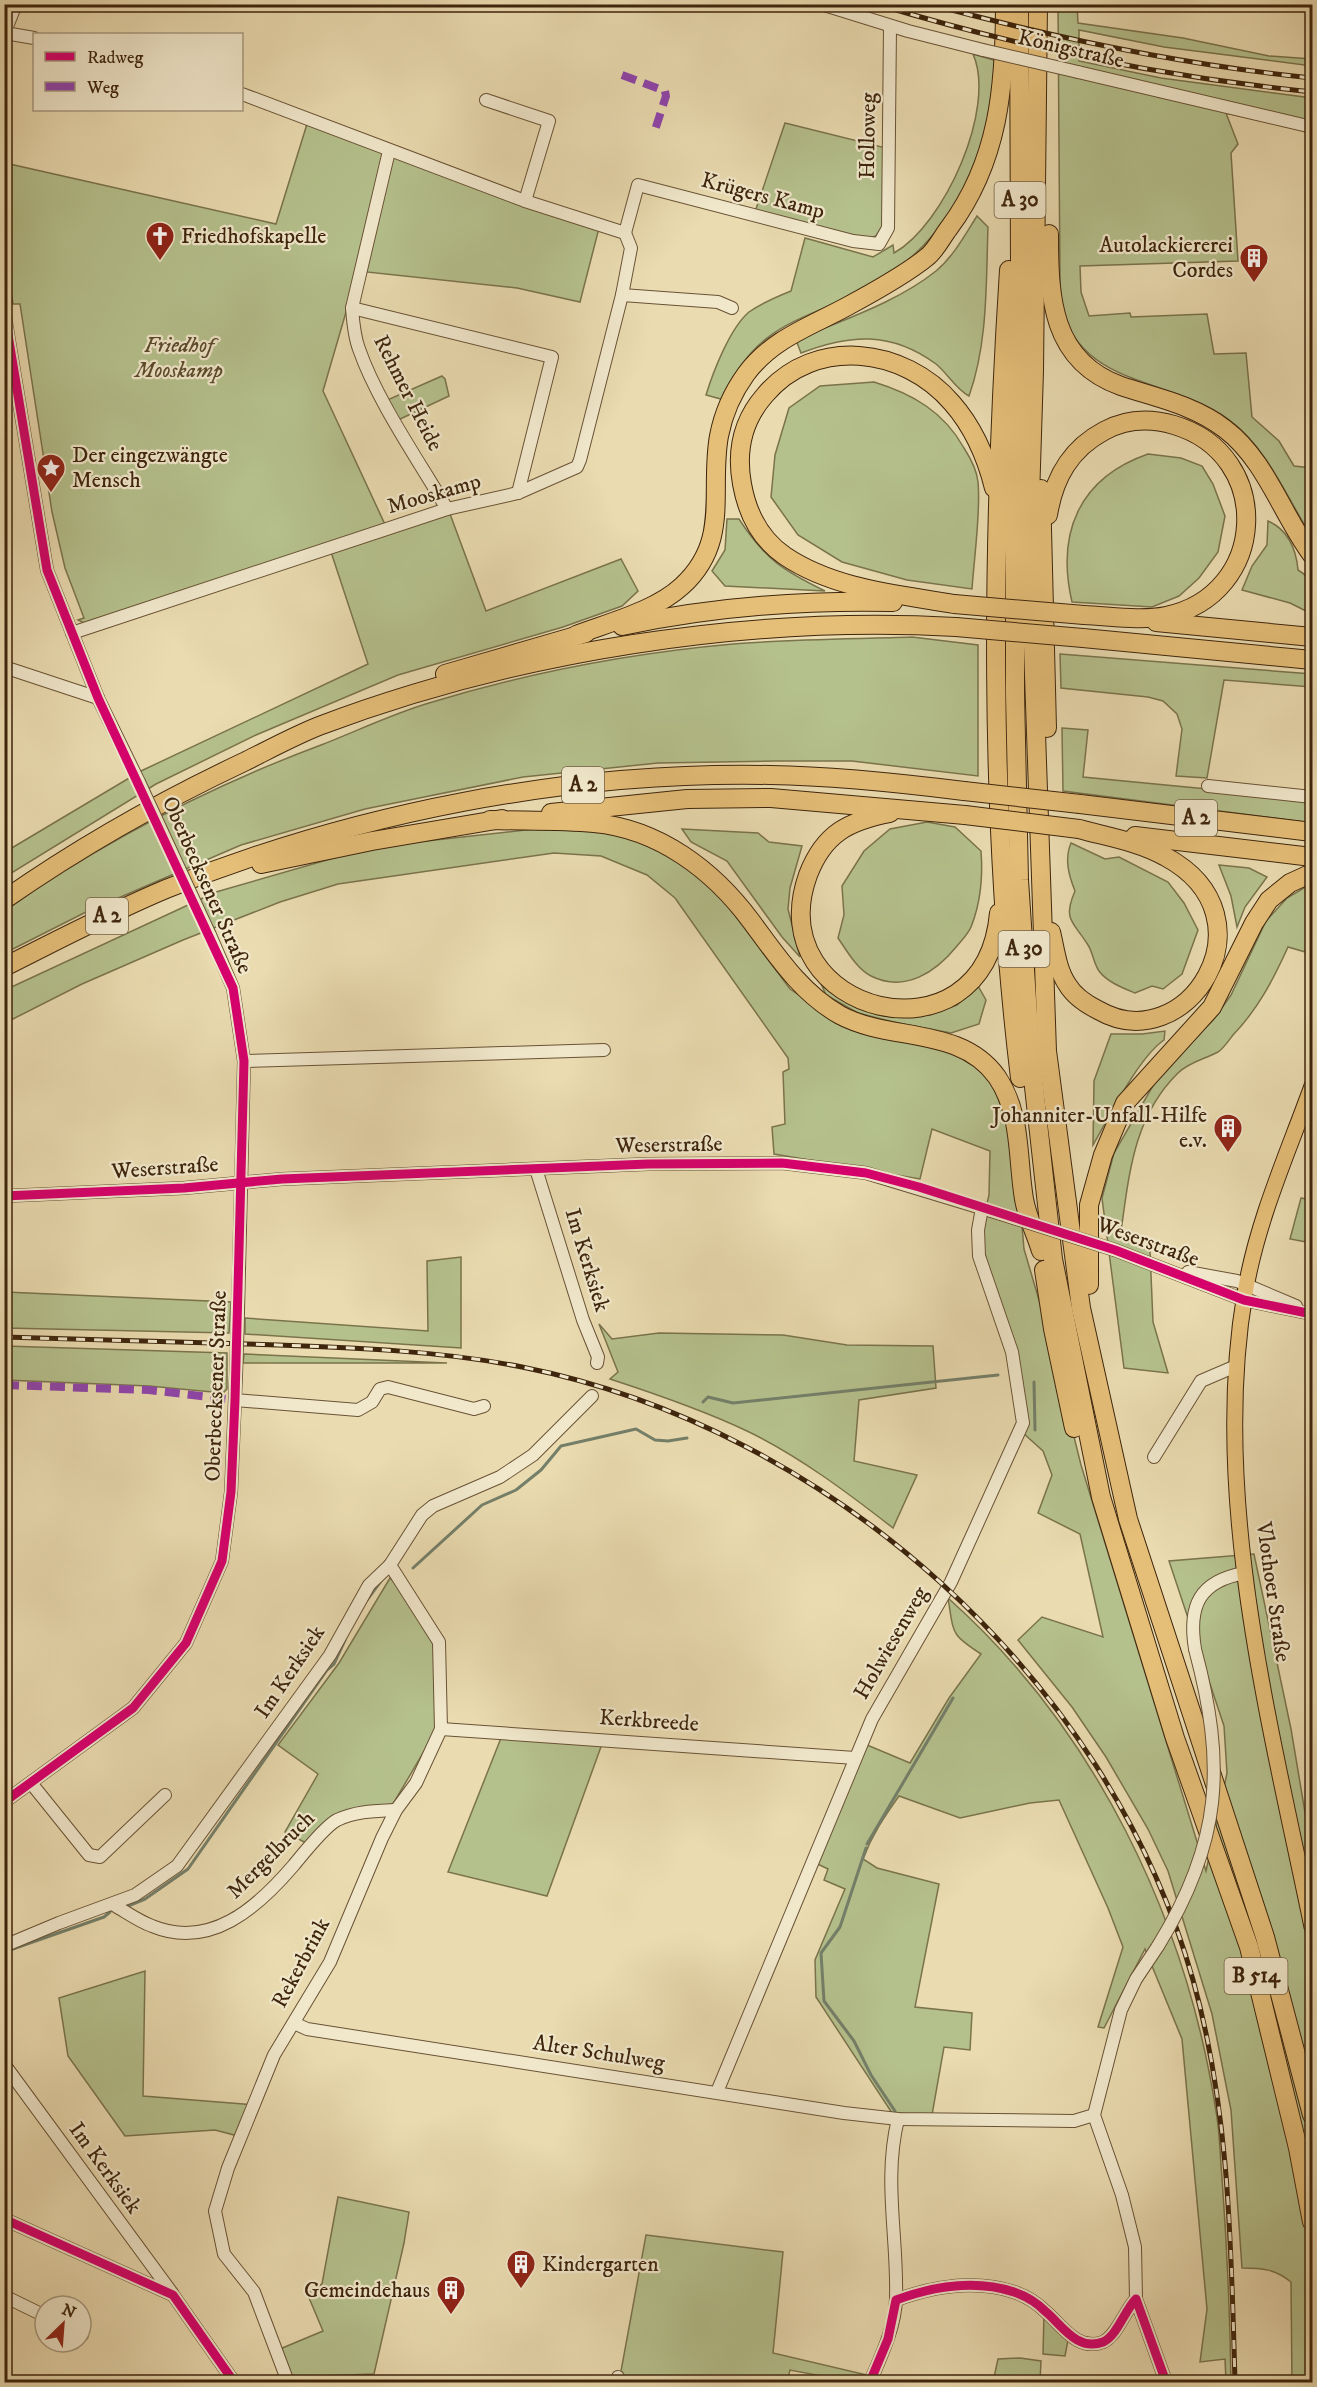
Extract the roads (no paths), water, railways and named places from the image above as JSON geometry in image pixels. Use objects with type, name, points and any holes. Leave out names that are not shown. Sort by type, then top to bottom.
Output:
[{"type":"highway","points":[[388,702],[442,675],[576,635],[651,605],[682,586],[701,563],[717,519],[719,436],[728,406],[745,375],[762,355],[785,337],[847,307],[928,256],[968,203],[984,170],[995,134],[1005,55],[1005,4]]},
{"type":"highway","points":[[998,573],[1004,352],[1015,171],[1019,4]]},
{"type":"highway","name":"A 30","points":[[1019,4],[1020,265],[1015,681],[1019,880],[1031,1060],[1053,1259],[1101,1497]]},
{"type":"highway","name":"A 30","points":[[1038,4],[1034,371],[1029,530],[1047,1051],[1081,1308],[1128,1519]]},
{"type":"highway","points":[[1048,4],[1049,266],[1054,317],[1062,337],[1085,365],[1108,381],[1177,403],[1202,414],[1226,429],[1247,451],[1268,481],[1300,539],[1312,555]]},
{"type":"highway","points":[[954,604],[882,592],[815,573],[783,555],[762,534],[746,508],[739,468],[742,436],[756,405],[776,382],[799,366],[826,356],[858,354],[892,361],[925,378],[952,402],[973,431],[987,460],[996,497],[1003,875],[1018,1064],[1053,1329],[1076,1438],[1101,1497]]},
{"type":"highway","points":[[1034,371],[1044,548],[1051,932],[1055,1022],[1089,1285],[1122,1453],[1128,1519]]},
{"type":"highway","points":[[1044,548],[1050,503],[1057,480],[1068,460],[1081,446],[1115,425],[1136,420],[1162,421],[1186,429],[1208,440],[1227,459],[1242,484],[1247,513],[1245,539],[1236,565],[1225,583],[1209,598],[1166,616],[1084,615]]},
{"type":"highway","points":[[576,635],[706,611],[774,605],[869,602],[954,604],[1312,637]]},
{"type":"highway","points":[[4,900],[113,829],[184,790],[317,727],[388,702],[499,672],[610,648],[740,631],[849,625],[956,627],[1312,660]]},
{"type":"highway","name":"A 2","points":[[4,967],[91,923],[212,872],[378,820],[537,790],[612,782],[690,776],[771,775],[867,780],[1312,832]]},
{"type":"highway","points":[[212,872],[285,861],[372,841],[490,820],[687,799],[771,798],[925,811],[1312,857]]},
{"type":"highway","points":[[925,811],[861,819],[831,837],[816,856],[802,896],[802,923],[814,959],[828,978],[850,996],[877,1007],[892,1009],[908,1009],[935,1003],[958,993],[976,976],[992,949],[998,923],[1003,875]]},
{"type":"highway","points":[[490,820],[596,823],[638,832],[669,846],[718,882],[737,903],[787,969],[820,1001],[841,1016],[862,1024],[951,1044],[976,1056],[995,1075],[1008,1095],[1016,1119],[1024,1201],[1041,1251]]},
{"type":"highway","points":[[1051,932],[1067,984],[1083,1002],[1107,1016],[1131,1020],[1155,1018],[1178,1008],[1195,994],[1210,974],[1219,944],[1217,918],[1207,894],[1190,874],[1167,857],[1140,845],[1079,829]]},
{"type":"highway","points":[[1089,1285],[1089,1205],[1103,1155],[1125,1103],[1212,1007],[1254,923],[1269,900],[1290,883],[1312,873]]},
{"type":"highway","name":"B 514","points":[[1101,1497],[1175,1738],[1249,1947],[1298,2148],[1312,2222]]},
{"type":"highway","name":"B 514","points":[[1128,1519],[1266,1937],[1312,2115]]},
{"type":"main road","name":"Vlothoer Straße","points":[[1312,1086],[1273,1189],[1256,1242],[1244,1300],[1236,1366],[1236,1475],[1245,1573],[1283,1786],[1312,1927]]},
{"type":"street","points":[[16,4],[5,33],[33,38]]},
{"type":"street","name":"Königstraße","points":[[821,4],[890,26],[983,50],[1312,127]]},
{"type":"street","name":"Holloweg","points":[[879,244],[888,228],[890,26]]},
{"type":"street","points":[[243,94],[525,201],[625,232]]},
{"type":"street","points":[[486,100],[549,121],[525,201]]},
{"type":"street","name":"Rehmer Heide","points":[[389,151],[352,308],[359,350],[387,408],[447,509]]},
{"type":"street","name":"Krügers Kamp","points":[[638,185],[853,241],[879,244]]},
{"type":"street","name":"Mooskamp","points":[[72,633],[447,509],[518,493],[577,466],[622,295],[631,248],[625,232],[638,185]]},
{"type":"street","points":[[622,295],[718,302],[732,308]]},
{"type":"street","points":[[352,308],[552,357],[518,493]]},
{"type":"street","name":"Oberbecksener Straße","points":[[4,311],[47,570],[98,698],[233,988],[244,1061],[236,1400],[231,1492],[222,1561],[186,1643],[133,1708],[4,1802]]},
{"type":"street","points":[[4,667],[98,698]]},
{"type":"street","points":[[1208,786],[1312,797]]},
{"type":"street","points":[[244,1061],[604,1050]]},
{"type":"street","name":"Weserstraße","points":[[4,1196],[184,1188],[241,1182],[648,1164],[782,1163],[866,1173],[1115,1250],[1244,1300],[1311,1313]]},
{"type":"street","name":"Im Kerksiek","points":[[536,1169],[583,1320],[598,1357],[597,1363]]},
{"type":"street","name":"Holwiesenweg","points":[[717,2092],[872,1719],[951,1582],[1023,1424],[1012,1352],[979,1256],[979,1223],[982,1208]]},
{"type":"street","name":"Weserstraße","points":[[1166,1268],[1247,1284],[1311,1313]]},
{"type":"street","points":[[1154,1457],[1201,1381],[1236,1366]]},
{"type":"street","points":[[236,1400],[358,1410],[372,1402],[380,1389],[388,1388],[474,1409],[484,1406]]},
{"type":"street","name":"Im Kerksiek","points":[[4,1946],[135,1895],[177,1866],[196,1843],[330,1655],[369,1585],[390,1565],[422,1515],[433,1506],[500,1477],[533,1455],[592,1396]]},
{"type":"street","name":"Rekerbrink","points":[[288,2382],[254,2292],[224,2254],[214,2211],[228,2168],[274,2055],[330,1962],[396,1810],[416,1783],[441,1730],[439,1642],[390,1565]]},
{"type":"street","points":[[1166,2382],[1136,2299],[1134,2247],[1125,2205],[1094,2115],[1121,2010],[1136,1979],[1183,1906],[1194,1881],[1210,1817],[1214,1781],[1214,1736],[1210,1705],[1191,1628],[1196,1603],[1206,1588],[1218,1580],[1245,1573]]},
{"type":"street","name":"Kerkbreede","points":[[441,1730],[855,1758]]},
{"type":"street","points":[[1312,1773],[1312,1779]]},
{"type":"street","points":[[31,1783],[89,1855],[100,1857],[165,1795]]},
{"type":"street","name":"Mergelbruch","points":[[112,1904],[152,1926],[179,1933],[199,1934],[225,1925],[250,1910],[278,1884],[335,1821],[360,1812],[396,1810]]},
{"type":"street","name":"Alter Schulweg","points":[[294,2023],[307,2029],[717,2092],[783,2105],[898,2119],[1074,2121],[1094,2115]]},
{"type":"street","name":"Im Kerksiek","points":[[4,2064],[234,2382]]},
{"type":"street","points":[[870,2382],[888,2339],[896,2300],[889,2174],[892,2142],[898,2119]]},
{"type":"street","points":[[4,2219],[173,2295]]},
{"type":"street","points":[[896,2300],[920,2292],[960,2285],[1012,2291],[1030,2299],[1070,2336],[1097,2344],[1106,2341],[1136,2299]]},
{"type":"street","points":[[4,2296],[33,2310]]},
{"type":"waterway","points":[[703,1402],[708,1397],[733,1403],[998,1375]]},
{"type":"waterway","points":[[1034,1382],[1035,1430]]},
{"type":"waterway","points":[[413,1568],[482,1505],[516,1490],[541,1470],[561,1446],[636,1429],[655,1440],[668,1441],[687,1438]]},
{"type":"waterway","points":[[367,1600],[381,1581]]},
{"type":"waterway","points":[[128,1906],[145,1899],[188,1869],[327,1670],[334,1664],[345,1640]]},
{"type":"waterway","points":[[867,1844],[953,1698]]},
{"type":"waterway","points":[[866,1848],[840,1927],[821,1953],[824,2001],[854,2041],[871,2075],[895,2111]]},
{"type":"waterway","points":[[7,1951],[104,1917],[110,1912]]},
{"type":"railway","points":[[876,4],[983,34],[1092,58],[1202,78],[1312,92]]},
{"type":"railway","points":[[929,4],[1119,49],[1215,66],[1312,78]]},
{"type":"railway","points":[[4,1337],[370,1349],[462,1357],[522,1367],[635,1398],[744,1446],[847,1508],[941,1583],[1024,1669],[1095,1765],[1152,1869],[1193,1980],[1215,2080],[1221,2130],[1230,2230],[1235,2382]]},
{"type":"place","name":"Friedhofskapelle","points":[[160,262]]},
{"type":"place","name":"Autolackiererei Cordes","points":[[1254,284]]},
{"type":"place","name":"Der eingezwängte Mensch","points":[[51,494]]},
{"type":"place","name":"Johanniter-Unfall-Hilfe e.v.","points":[[1228,1154]]},
{"type":"place","name":"Kindergarten","points":[[521,2290]]},
{"type":"place","name":"Gemeindehaus","points":[[451,2316]]},
{"type":"park label","name":"Friedhof Mooskamp","points":[[179,358]]}]
